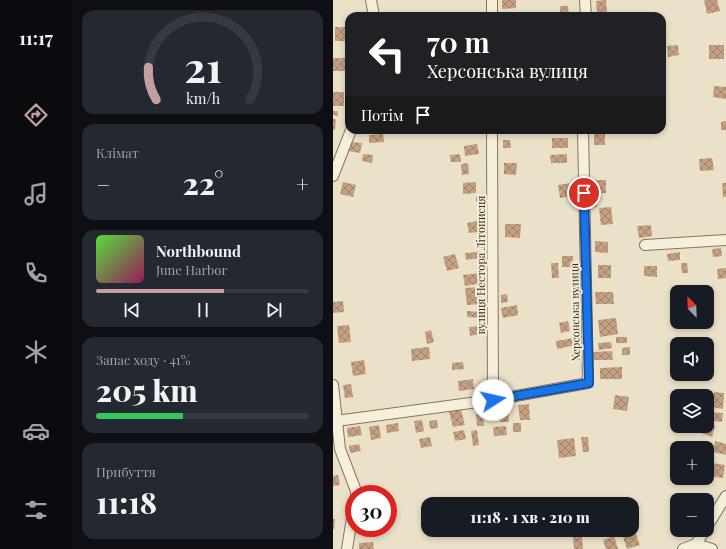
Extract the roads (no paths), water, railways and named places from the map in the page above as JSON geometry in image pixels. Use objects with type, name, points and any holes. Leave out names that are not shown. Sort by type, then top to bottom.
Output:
[{"type":"street","points":[[371,0],[373,12]]},
{"type":"street","points":[[492,0],[492,12]]},
{"type":"street","points":[[585,0],[586,12]]},
{"type":"street","points":[[333,176],[349,134]]},
{"type":"street","name":"вулиця Нестора Літописця","points":[[492,134],[493,400]]},
{"type":"street","name":"Херсонська вулиця","points":[[336,421],[493,400],[589,383],[583,134]]},
{"type":"street","points":[[645,245],[726,240]]},
{"type":"street","points":[[333,386],[340,450],[355,485]]},
{"type":"street","points":[[714,516],[726,496]]},
{"type":"street","points":[[347,549],[349,537]]},
{"type":"street","points":[[683,549],[696,544],[700,537]]},
{"type":"street","points":[[696,544],[712,549]]}]
